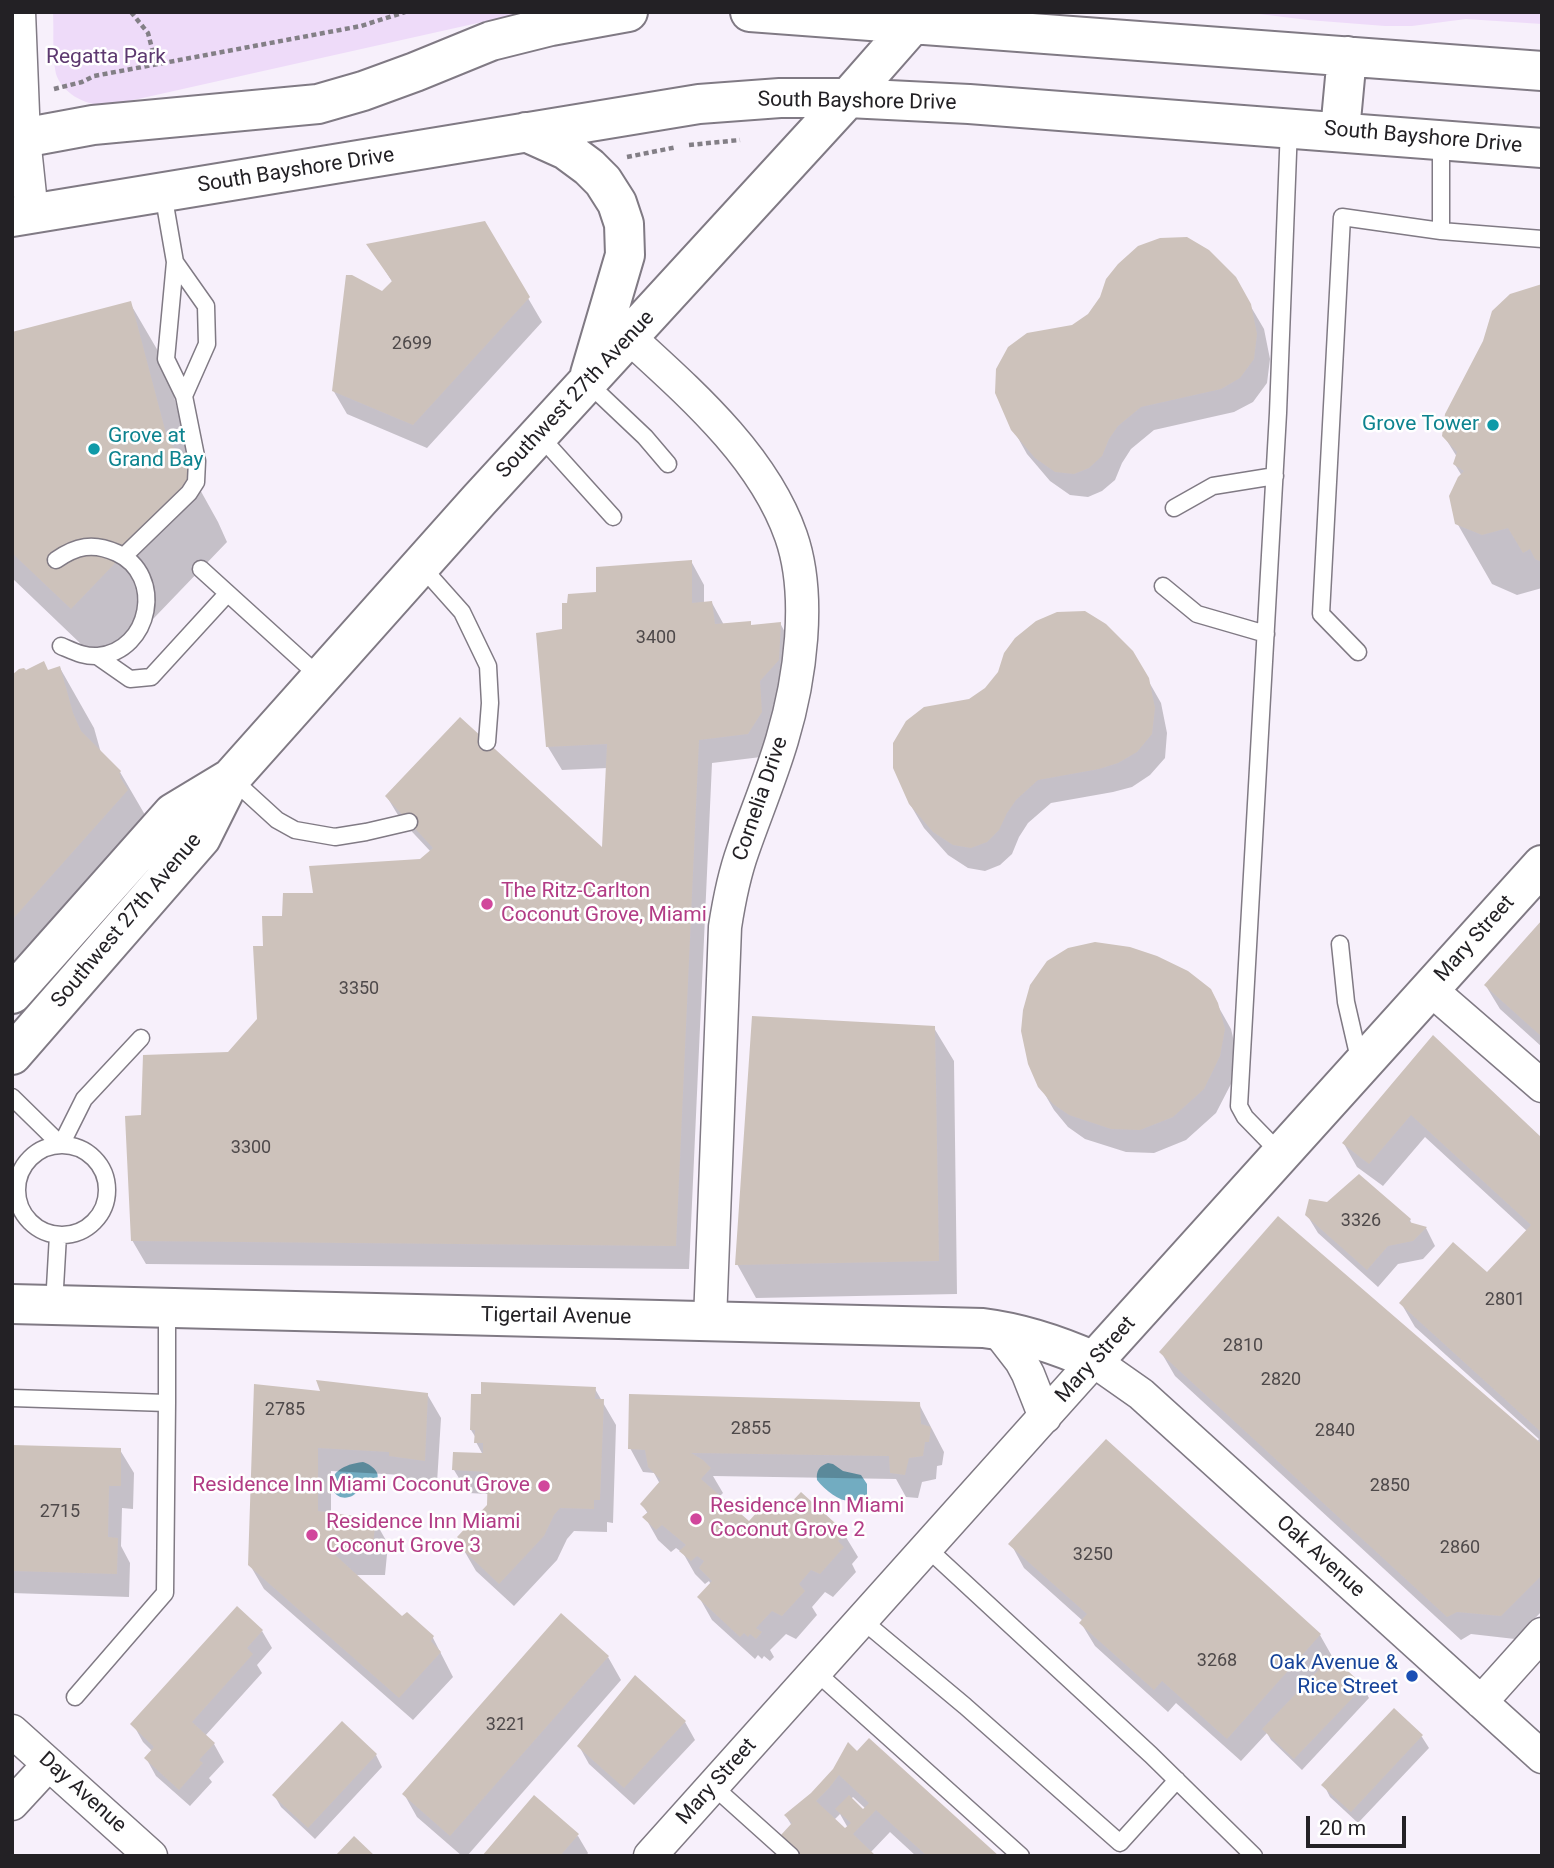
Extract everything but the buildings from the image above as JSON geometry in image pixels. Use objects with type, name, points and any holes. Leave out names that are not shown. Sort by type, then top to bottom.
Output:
[{"type":"main road","points":[[18,139],[107,123],[318,104],[376,86],[491,41],[551,26],[628,12]]},
{"type":"main road","points":[[750,12],[918,18],[1159,43],[1542,71]]},
{"type":"main road","points":[[1108,12],[1159,43]]},
{"type":"main road","name":"Southwest 27th Avenue","points":[[12,1055],[201,838],[231,778],[918,18]]},
{"type":"main road","points":[[1340,131],[1347,56]]},
{"type":"main road","name":"South Bayshore Drive","points":[[22,216],[699,104],[780,98],[848,97],[969,104],[1542,148]]},
{"type":"main road","points":[[526,132],[566,150],[589,167],[603,181],[617,203],[624,224],[625,255],[588,383]]},
{"type":"main road","name":"Southwest 27th Avenue","points":[[12,994],[173,813],[231,778]]},
{"type":"main road","name":"Mary Street","points":[[1094,1361],[1542,865]]},
{"type":"main road","name":"Tigertail Avenue","points":[[12,1304],[962,1327],[997,1330],[1050,1342],[1094,1361]]},
{"type":"street","points":[[19,12],[18,139],[22,216]]},
{"type":"street","name":"Cornelia Drive","points":[[629,337],[694,397],[741,452],[777,504],[791,537],[799,567],[802,608],[796,681],[783,739],[743,851],[725,927],[710,1321]]},
{"type":"street","points":[[1430,989],[1542,1086]]},
{"type":"street","points":[[997,1330],[1021,1361],[1045,1417]]},
{"type":"street","name":"Mary Street","points":[[650,1856],[1094,1361]]},
{"type":"street","name":"Oak Avenue","points":[[1094,1361],[1141,1394],[1542,1757]]},
{"type":"street","points":[[1481,1702],[1542,1633]]},
{"type":"street","name":"Day Avenue","points":[[12,1731],[151,1856]]},
{"type":"street","points":[[12,1804],[49,1764]]},
{"type":"lane","points":[[1281,1154],[1245,1117],[1239,1106],[1275,476],[1289,127]]},
{"type":"lane","points":[[1441,139],[1441,231]]},
{"type":"lane","points":[[124,556],[189,493],[196,482],[197,461],[184,396],[166,359],[174,262],[163,193]]},
{"type":"lane","points":[[1357,652],[1321,614],[1342,217],[1441,231],[1542,239]]},
{"type":"lane","points":[[174,262],[206,306],[207,344],[184,396]]},
{"type":"lane","points":[[588,383],[645,437],[668,464]]},
{"type":"lane","points":[[540,435],[613,517]]},
{"type":"lane","points":[[1174,508],[1213,486],[1275,476]]},
{"type":"lane","points":[[56,560],[71,550],[89,546],[107,548],[124,556],[136,567],[148,598],[146,615],[139,631],[128,643],[114,652],[97,656],[79,654],[61,646]]},
{"type":"lane","points":[[421,565],[462,612],[488,666],[490,702],[487,741]]},
{"type":"lane","points":[[201,569],[320,677]]},
{"type":"lane","points":[[1163,586],[1197,614],[1266,634]]},
{"type":"lane","points":[[97,656],[130,678],[151,677],[227,594]]},
{"type":"lane","points":[[231,778],[277,820],[295,831],[334,837],[409,822]]},
{"type":"lane","points":[[1340,944],[1346,1002],[1360,1066]]},
{"type":"lane","points":[[61,1145],[84,1099],[141,1038]]},
{"type":"lane","points":[[12,1097],[61,1145]]},
{"type":"lane","points":[[61,1145],[75,1147],[88,1154],[99,1166],[107,1186],[105,1202],[92,1223],[80,1232],[58,1235],[48,1233],[31,1223],[22,1211],[17,1185],[21,1170],[32,1156],[46,1148],[61,1145]]},
{"type":"lane","points":[[54,1305],[58,1235]]},
{"type":"lane","points":[[75,1697],[165,1593],[167,1307]]},
{"type":"lane","points":[[12,1398],[167,1403]]},
{"type":"lane","points":[[927,1548],[1177,1780],[1254,1856]]},
{"type":"lane","points":[[862,1620],[965,1706],[1119,1843],[1177,1780]]},
{"type":"lane","points":[[816,1672],[1021,1856]]},
{"type":"lane","points":[[713,1786],[791,1856]]},
{"type":"path","points":[[131,12],[148,33],[156,64]]},
{"type":"path","points":[[61,87],[94,76],[361,26],[405,12]]},
{"type":"path","points":[[622,158],[689,145],[736,141],[747,137]]},
{"type":"green space","name":"Regatta Park","points":[[53,12],[534,12],[138,99],[98,105],[76,97],[59,81],[54,59]]},
{"type":"green space","points":[[1243,12],[1542,12],[1542,24],[1466,19],[1412,26],[1385,26]]},
{"type":"water","points":[[363,1462],[376,1470],[376,1480],[361,1486],[351,1496],[337,1495],[333,1490],[333,1477],[348,1465]]},
{"type":"water","points":[[828,1463],[843,1471],[861,1475],[867,1484],[867,1495],[847,1501],[827,1491],[817,1477],[820,1467]]},
{"type":"place","name":"Grove Tower","points":[[1493,425]]},
{"type":"place","name":"Grove at Grand Bay","points":[[94,449]]},
{"type":"place","name":"The Ritz-Carlton Coconut Grove, Miami","points":[[487,904]]},
{"type":"place","name":"Residence Inn Miami Coconut Grove","points":[[544,1486]]},
{"type":"place","name":"Residence Inn Miami Coconut Grove 2","points":[[696,1519]]},
{"type":"place","name":"Residence Inn Miami Coconut Grove 3","points":[[312,1535]]},
{"type":"place","name":"Oak Avenue & Rice Street","points":[[1412,1676]]}]
